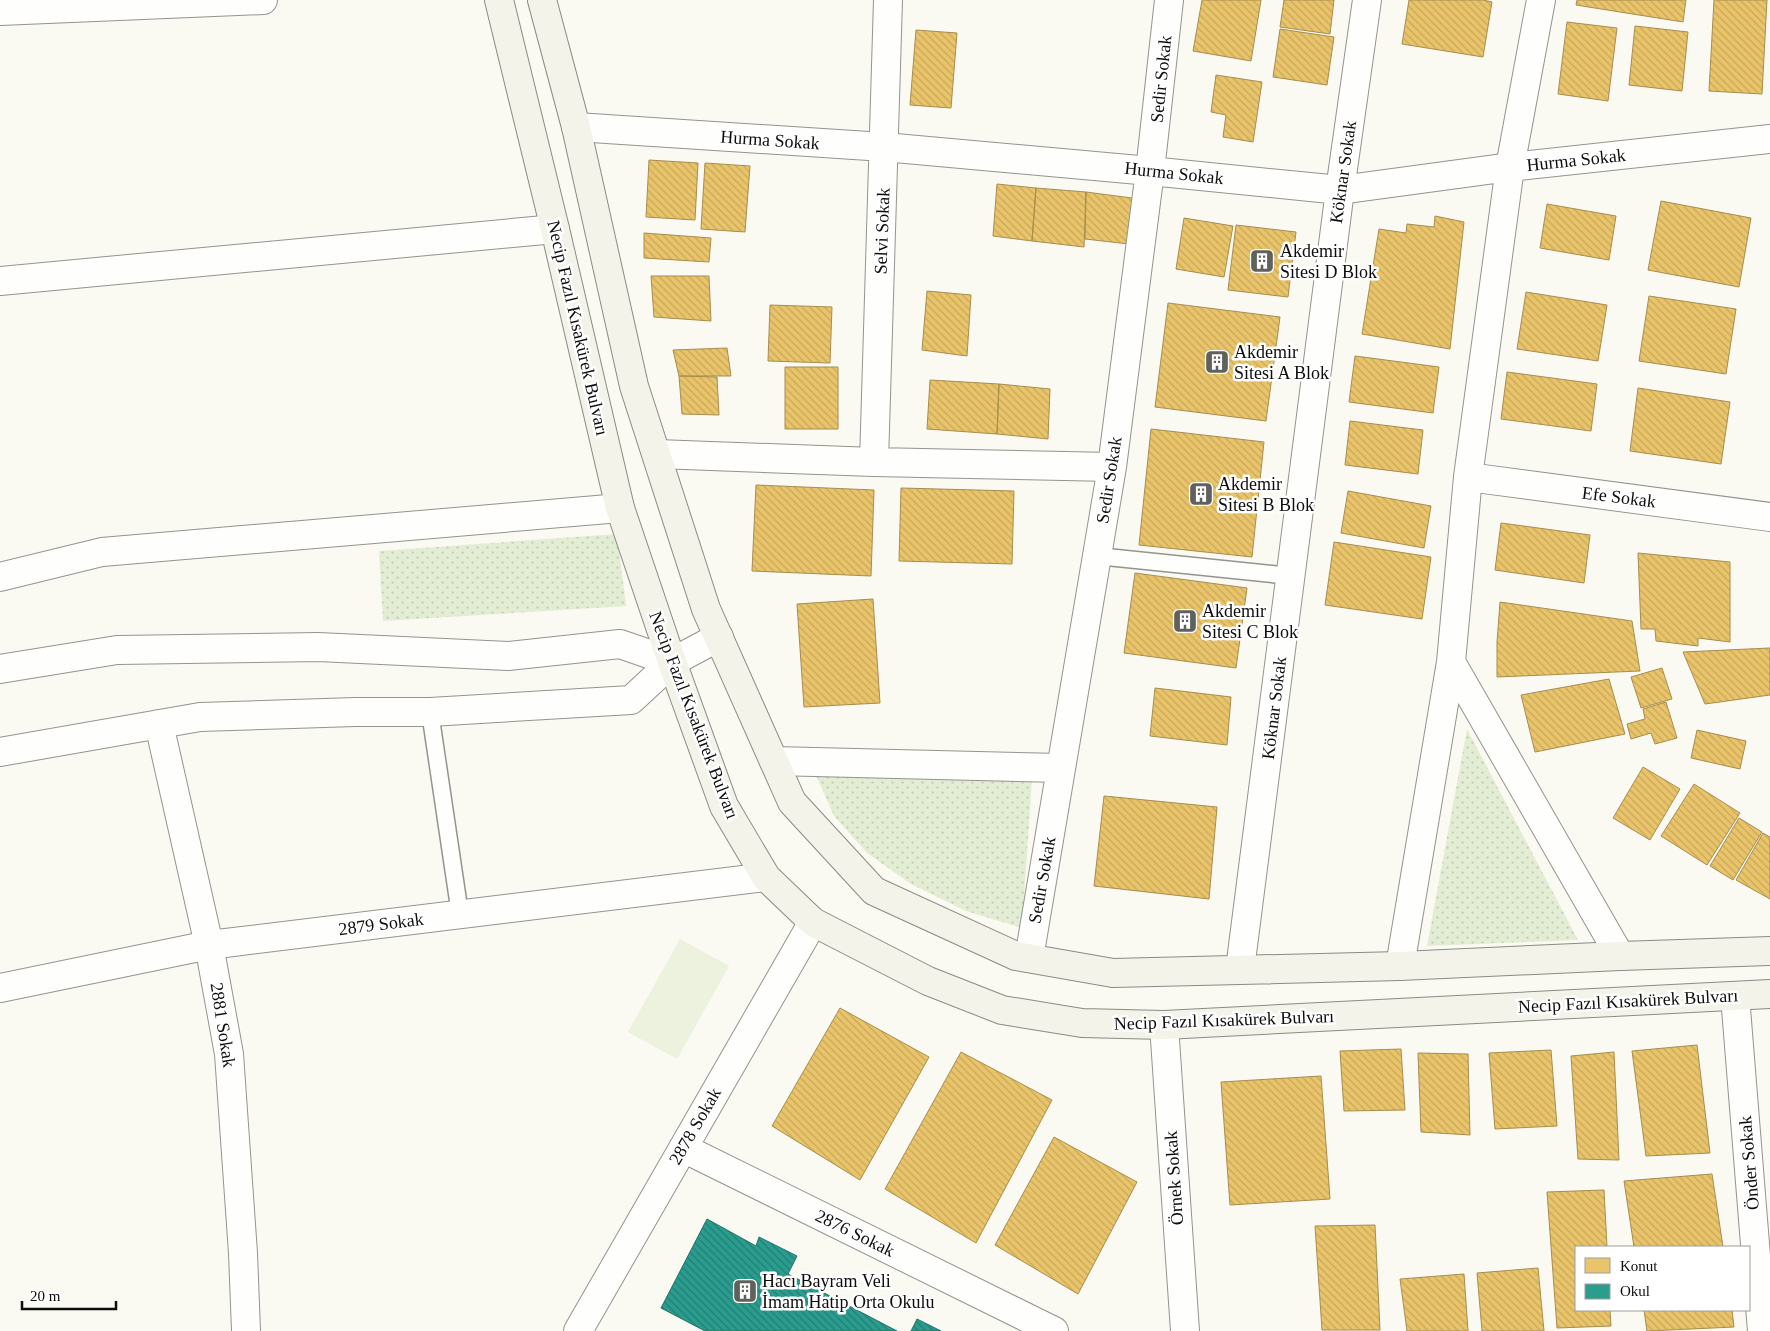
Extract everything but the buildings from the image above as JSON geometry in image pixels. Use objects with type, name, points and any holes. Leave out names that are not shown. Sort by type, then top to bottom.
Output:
[{"type":"main road","name":"Necip Fazıl Kısakürek Bulvarı","points":[[499,0],[620,508],[672,662],[724,806],[766,877],[813,922],[928,981],[1002,1010],[1082,1023],[1164,1025],[1770,994]]},
{"type":"main road","points":[[542,0],[576,127],[634,386],[706,609],[792,802],[874,891],[1016,956],[1113,973],[1400,966],[1770,951]]},
{"type":"street","points":[[0,11],[263,0]]},
{"type":"street","name":"Selvi Sokak","points":[[874,462],[888,0]]},
{"type":"street","name":"Sedir Sokak","points":[[1029,958],[1112,467],[1150,171],[1169,0]]},
{"type":"street","name":"Köknar Sokak","points":[[1240,969],[1366,0]]},
{"type":"street","points":[[1400,966],[1451,662],[1468,477],[1510,167],[1541,0]]},
{"type":"street","name":"Hurma Sokak","points":[[576,127],[884,148],[1340,190],[1510,167],[1770,139]]},
{"type":"street","points":[[0,281],[555,229]]},
{"type":"street","points":[[656,454],[874,462],[1112,467]]},
{"type":"street","name":"Efe Sokak","points":[[1468,477],[1770,517]]},
{"type":"street","points":[[0,577],[102,552],[620,508]]},
{"type":"street","points":[[0,752],[200,717],[356,712],[430,712],[631,700],[672,662],[719,637]]},
{"type":"street","points":[[0,669],[117,650],[318,647],[508,656],[620,644],[672,662]]},
{"type":"street","points":[[1451,662],[1620,956]]},
{"type":"street","name":"2881 Sokak","points":[[159,724],[209,945],[230,1054],[243,1253],[246,1331]]},
{"type":"street","points":[[774,761],[1061,768]]},
{"type":"street","name":"2879 Sokak","points":[[0,988],[209,945],[766,877]]},
{"type":"street","name":"2878 Sokak","points":[[578,1331],[813,922]]},
{"type":"street","name":"Önder Sokak","points":[[1735,996],[1762,1331]]},
{"type":"street","name":"Örnek Sokak","points":[[1164,1025],[1184,1331]]},
{"type":"street","name":"2876 Sokak","points":[[683,1148],[1054,1331]]},
{"type":"lane","points":[[1097,556],[1291,576]]},
{"type":"lane","points":[[430,712],[460,914]]},
{"type":"green space","points":[[617,534],[626,606],[383,621],[379,551]]},
{"type":"green space","points":[[1467,729],[1578,940],[1427,946]]},
{"type":"green space","points":[[816,775],[1032,779],[1022,928],[966,911],[911,884],[867,853],[834,816]]},
{"type":"green space","points":[[680,939],[729,966],[677,1059],[628,1032]]},
{"type":"place","name":"Akdemir Sitesi D Blok","points":[[1262,261]]},
{"type":"place","name":"Akdemir Sitesi A Blok","points":[[1217,362]]},
{"type":"place","name":"Akdemir Sitesi B Blok","points":[[1201,494]]},
{"type":"place","name":"Akdemir Sitesi C Blok","points":[[1185,621]]},
{"type":"place","name":"Hacı Bayram Veli İmam Hatip Orta Okulu","points":[[745,1291]]}]
